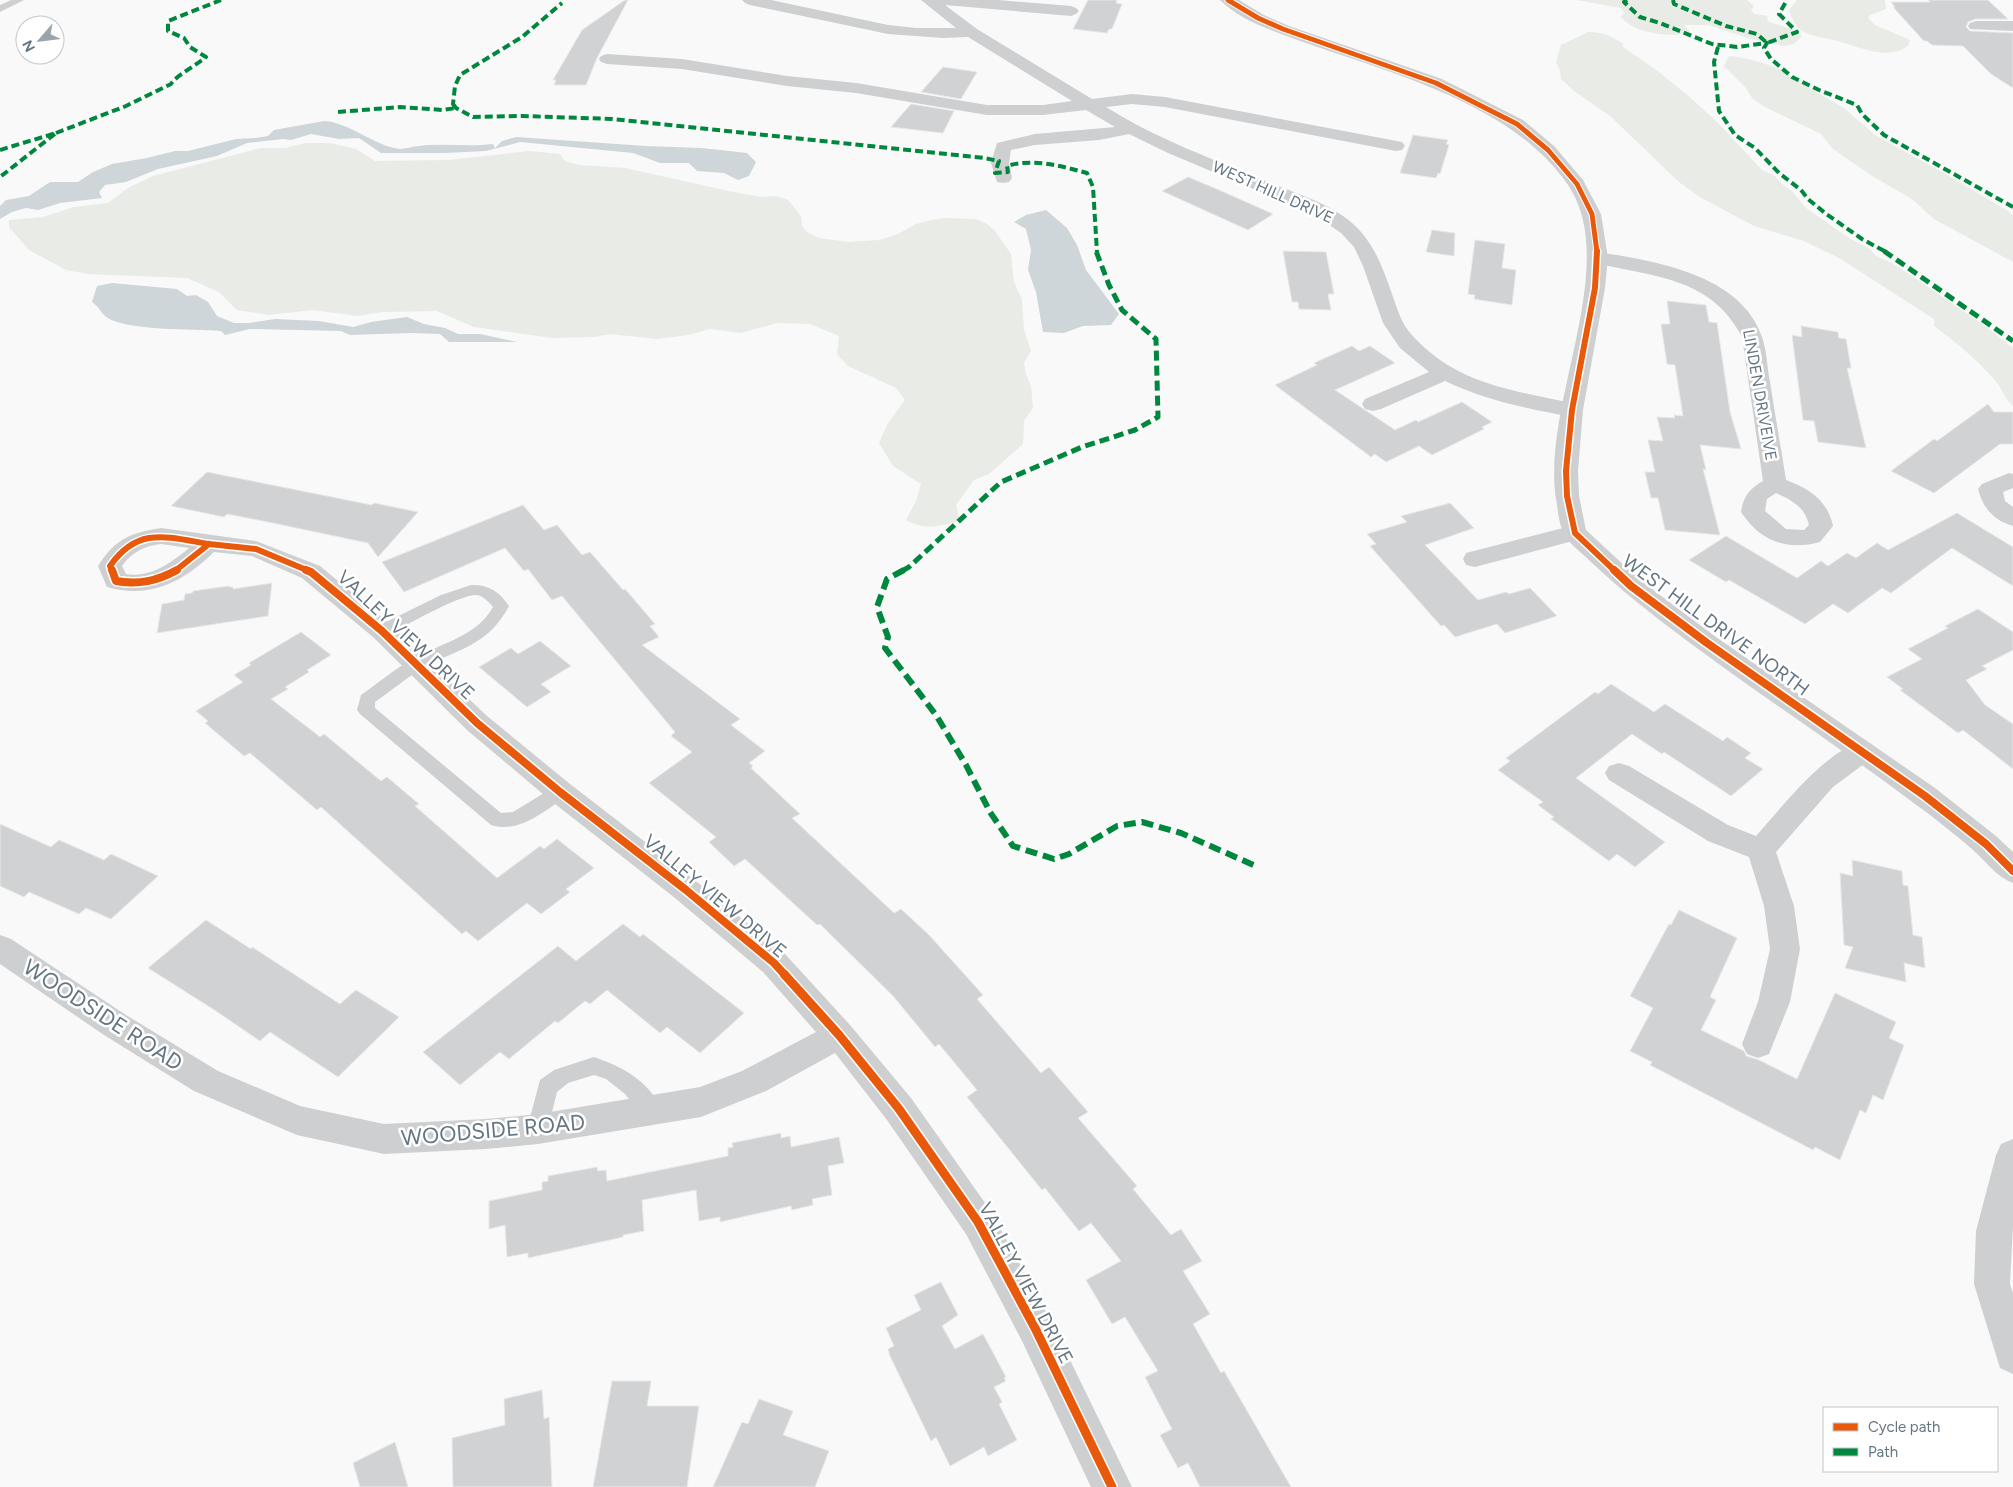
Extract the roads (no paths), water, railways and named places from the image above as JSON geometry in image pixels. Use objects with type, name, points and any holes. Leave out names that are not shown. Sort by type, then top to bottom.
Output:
[{"type":"street","points":[[750,0],[889,30],[944,35],[971,32]]},
{"type":"street","name":"WEST HILL DRIVE","points":[[929,0],[971,32],[1085,104],[1174,149],[1322,211],[1343,224],[1358,238],[1367,251],[1392,323],[1411,347],[1430,364],[1445,373],[1480,388],[1572,410]]},
{"type":"street","points":[[944,0],[1070,11]]},
{"type":"street","points":[[1228,0],[1258,18],[1291,32],[1436,83],[1517,124],[1548,150],[1577,184],[1592,214],[1598,258],[1595,288],[1572,410],[1566,471],[1568,496],[1575,533],[1474,559]]},
{"type":"street","points":[[1976,26],[2013,26]]},
{"type":"street","points":[[607,59],[682,64],[787,80],[856,88],[987,110],[1043,110],[1132,99],[1165,102],[1396,146]]},
{"type":"street","points":[[1003,178],[1000,163],[1003,147],[1020,141],[1115,134],[1131,128]]},
{"type":"street","name":"LINDEN DRIVEIVE","points":[[1598,258],[1655,268],[1685,278],[1736,307],[1748,324],[1752,337],[1775,484]]},
{"type":"street","points":[[1373,404],[1445,373]]},
{"type":"street","points":[[2013,481],[2009,480],[1990,489],[1994,504],[2013,518]]},
{"type":"street","name":"WEST HILL DRIVE NORTH","points":[[1575,533],[1631,586],[1707,643],[1924,796],[1986,844],[2013,871]]},
{"type":"street","name":"VALLEY VIEW DRIVE","points":[[209,544],[256,549],[312,572],[382,631],[477,723],[560,792],[686,890],[774,963],[839,1036],[899,1109],[978,1222],[1035,1328],[1112,1487]]},
{"type":"street","points":[[1761,850],[1823,780],[1862,751]]},
{"type":"street","points":[[1619,773],[1718,833],[1761,850]]},
{"type":"street","points":[[1758,1044],[1774,1002],[1785,949],[1779,906],[1761,850]]},
{"type":"street","name":"WOODSIDE ROAD","points":[[0,948],[115,1025],[206,1082],[297,1120],[384,1139],[486,1134],[538,1129],[701,1102],[754,1081],[839,1036]]},
{"type":"street","points":[[2013,1155],[1994,1231],[1992,1284],[2013,1355]]},
{"type":"lane","points":[[0,9],[20,0]]},
{"type":"lane","points":[[382,631],[462,592],[478,589],[490,595],[501,606],[496,617],[486,629],[416,664],[367,699],[366,710],[497,820],[516,819],[560,792]]},
{"type":"lane","points":[[538,1129],[547,1087],[561,1076],[594,1066],[613,1073],[632,1087],[651,1110]]}]
